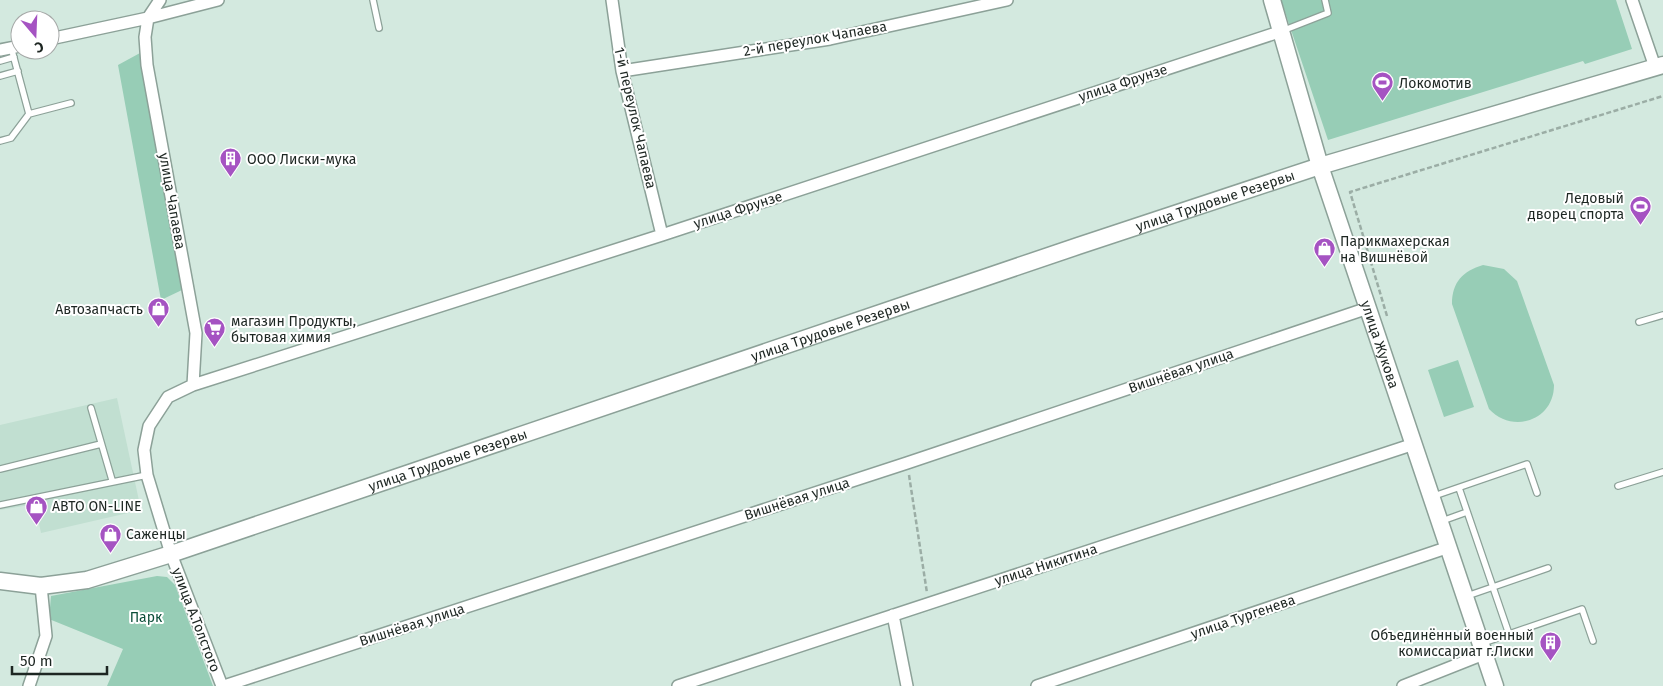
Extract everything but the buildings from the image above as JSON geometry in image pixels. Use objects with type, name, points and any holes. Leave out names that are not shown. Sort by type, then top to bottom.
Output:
[{"type":"main road","name":"улица Жукова","points":[[1272,0],[1320,166],[1495,686]]},
{"type":"main road","name":"улица Трудовые Резервы","points":[[0,581],[41,586],[87,580],[171,554],[1069,249],[1320,166],[1659,66]]},
{"type":"street","name":"улица Чапаева","points":[[160,0],[148,18],[145,37],[147,65],[196,333],[193,385]]},
{"type":"street","points":[[60,37],[148,18],[218,0]]},
{"type":"street","name":"1-й переулок Чапаева","points":[[612,0],[622,71],[662,234]]},
{"type":"street","name":"2-й переулок Чапаева","points":[[622,71],[830,39],[1006,0]]},
{"type":"street","points":[[1632,0],[1659,66]]},
{"type":"street","name":"улица Фрунзе","points":[[147,475],[144,450],[148,426],[168,397],[193,385],[1282,31]]},
{"type":"street","name":"Вишнёвая улица","points":[[223,686],[907,463],[1368,308]]},
{"type":"street","name":"улица Никитина","points":[[678,686],[893,616],[928,602],[1414,444]]},
{"type":"street","name":"улица А.Толстого","points":[[147,475],[171,554],[223,686]]},
{"type":"street","name":"улица Тургенева","points":[[1037,686],[1448,547]]},
{"type":"street","points":[[29,686],[46,636],[41,586]]},
{"type":"street","points":[[893,616],[907,686]]},
{"type":"street","points":[[1402,686],[1482,649]]},
{"type":"lane","points":[[373,0],[380,28]]},
{"type":"lane","points":[[1282,31],[1328,13],[1325,0]]},
{"type":"lane","points":[[0,61],[10,51]]},
{"type":"lane","points":[[14,60],[30,114]]},
{"type":"lane","points":[[0,76],[18,71]]},
{"type":"lane","points":[[0,141],[11,138],[30,114],[71,103]]},
{"type":"lane","points":[[1639,322],[1663,315]]},
{"type":"lane","points":[[90,408],[112,480]]},
{"type":"lane","points":[[0,469],[101,444]]},
{"type":"lane","points":[[1432,497],[1527,464],[1537,493]]},
{"type":"lane","points":[[1618,486],[1663,472]]},
{"type":"lane","points":[[0,505],[112,480],[147,475]]},
{"type":"lane","points":[[1459,488],[1510,634]]},
{"type":"lane","points":[[1440,521],[1467,512]]},
{"type":"lane","points":[[1465,596],[1548,568]]},
{"type":"lane","points":[[1482,649],[1510,634],[1582,609],[1593,641]]},
{"type":"path","points":[[1390,324],[1350,192],[1663,96]]},
{"type":"path","points":[[907,463],[928,602]]},
{"type":"shaded area","points":[[117,398],[141,510],[41,533],[35,504],[0,510],[0,425]]},
{"type":"green space","name":"Локомотив","points":[[1281,0],[1616,0],[1632,49],[1585,64],[1583,61],[1328,140]]},
{"type":"green space","points":[[140,53],[182,290],[161,300],[118,65]]},
{"type":"green space","points":[[1483,265],[1504,269],[1517,281],[1554,385],[1552,397],[1547,407],[1530,420],[1520,422],[1509,421],[1498,417],[1489,409],[1452,304],[1454,289],[1460,278],[1476,267]]},
{"type":"green space","points":[[1458,360],[1474,407],[1444,417],[1428,370]]},
{"type":"green space","name":"Парк","points":[[157,576],[167,577],[175,585],[213,686],[107,686],[123,649],[49,619],[51,596]]},
{"type":"place","name":"Локомотив","points":[[1383,102]]},
{"type":"place","name":"ООО Лиски-мука","points":[[231,178]]},
{"type":"place","name":"Ледовый дворец спорта","points":[[1640,225]]},
{"type":"place","name":"Парикмахерская на Вишнёвой","points":[[1324,268]]},
{"type":"place","name":"Автозапчасть","points":[[159,328]]},
{"type":"place","name":"магазин Продукты, бытовая химия","points":[[215,348]]},
{"type":"place","name":"АВТО ON-LINE","points":[[36,525]]},
{"type":"place","name":"Саженцы","points":[[110,553]]},
{"type":"place","name":"Объединённый военный комиссариат г.Лиски","points":[[1550,662]]}]
